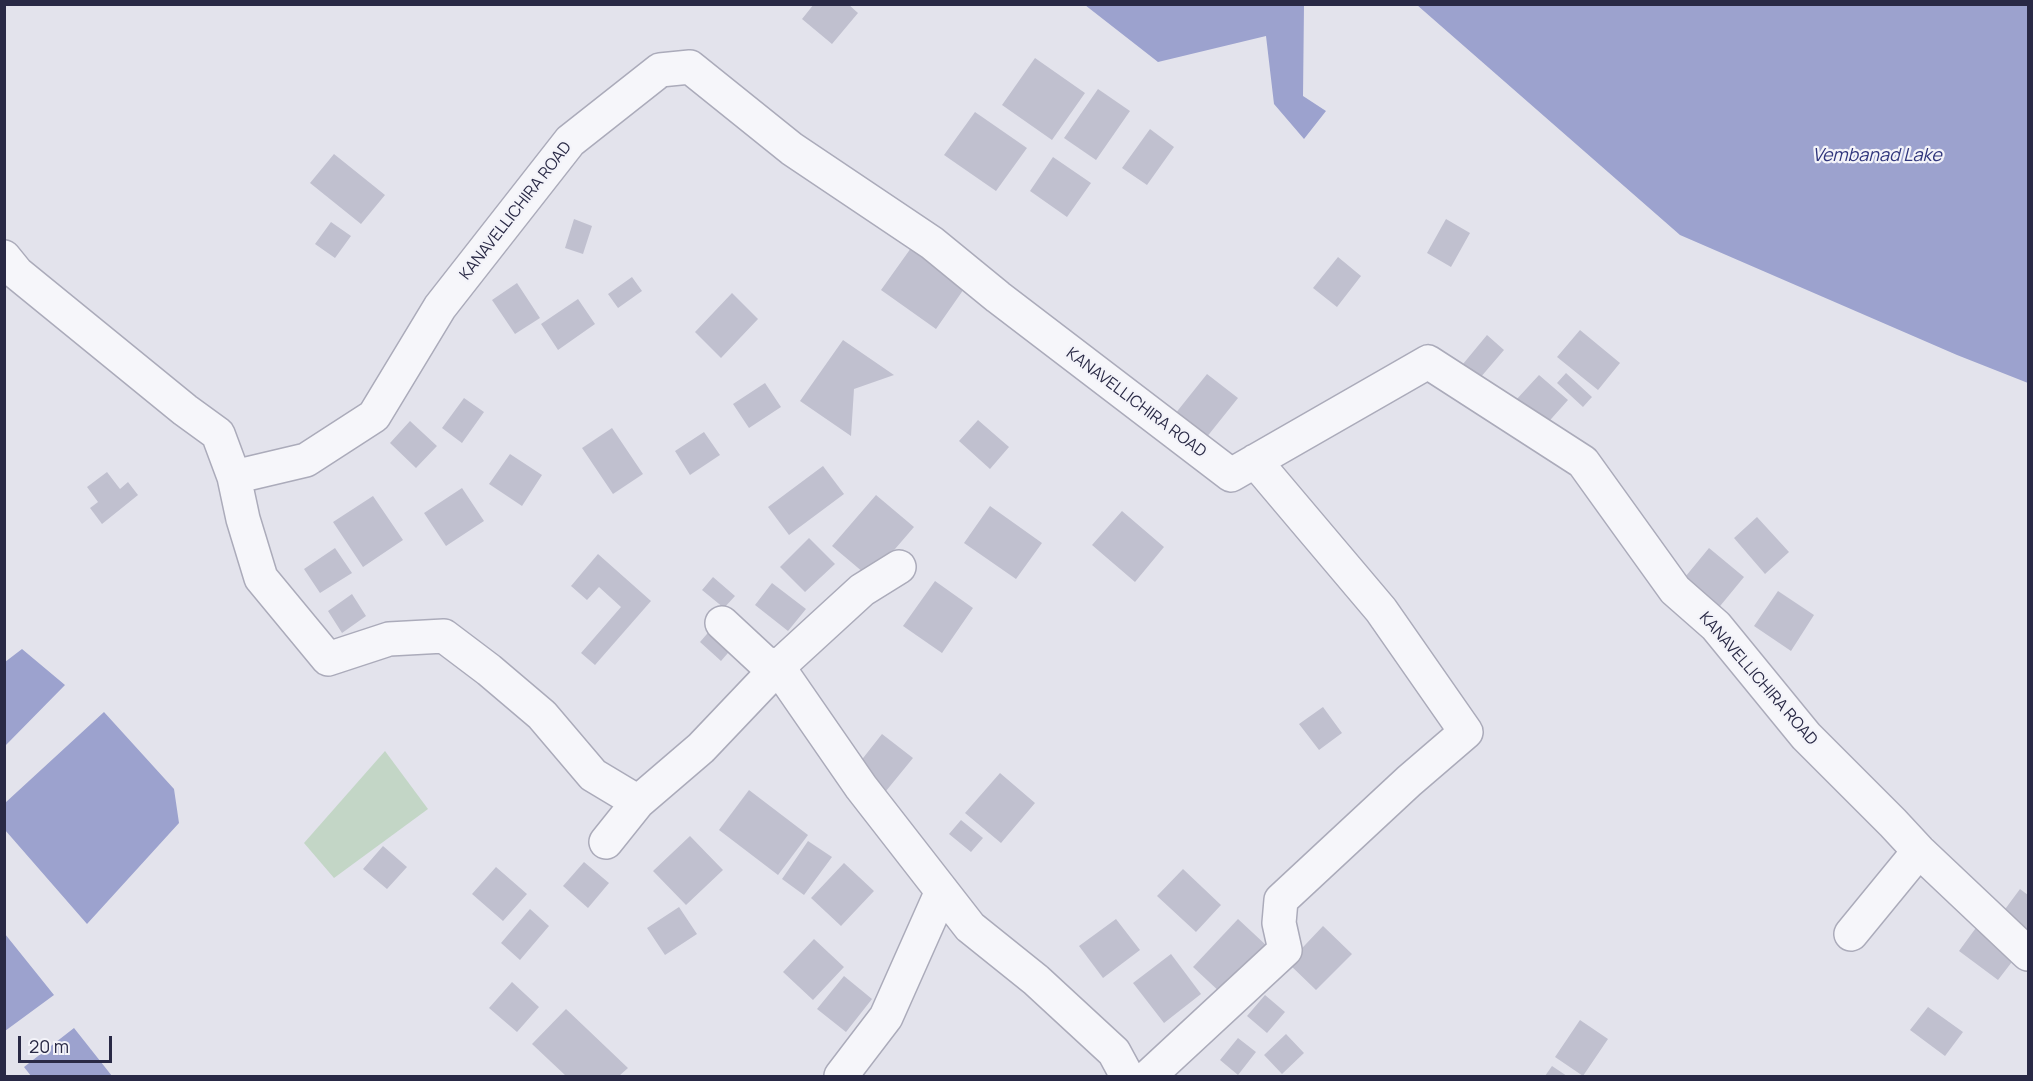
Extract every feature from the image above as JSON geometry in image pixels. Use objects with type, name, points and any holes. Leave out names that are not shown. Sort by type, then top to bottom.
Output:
[{"type":"street","name":"KANAVELLICHIRA ROAD","points":[[234,477],[306,460],[374,416],[440,307],[570,141],[660,70],[690,67],[792,149],[932,243],[1007,304],[1231,475],[1428,362],[1583,462],[1675,590],[1716,626],[1806,736],[1919,851],[2028,954]]},
{"type":"street","points":[[4,257],[17,273],[185,410],[218,434],[234,477],[243,519],[261,578],[328,659],[389,639],[444,636],[542,715],[593,775],[638,802]]},
{"type":"street","points":[[1149,1077],[1285,950],[1280,922],[1281,900],[1409,781],[1466,732],[1382,610],[1255,461]]},
{"type":"street","points":[[606,842],[638,802],[701,748],[778,667],[862,590],[898,567]]},
{"type":"street","points":[[722,623],[764,662],[778,667],[861,788],[970,927],[1036,980],[1114,1052],[1127,1077]]},
{"type":"street","points":[[1851,934],[1919,851]]},
{"type":"street","points":[[841,1077],[886,1017],[942,891]]},
{"type":"green space","points":[[385,751],[428,809],[334,878],[304,843]]},
{"type":"water","points":[[1085,5],[1304,5],[1303,96],[1326,111],[1304,139],[1274,104],[1266,36],[1158,62]]},
{"type":"water","name":"Vembanad Lake","points":[[1417,5],[2028,5],[2028,383],[1957,355],[1680,235]]},
{"type":"water","points":[[22,649],[65,685],[5,746],[5,662]]},
{"type":"water","points":[[104,712],[174,789],[179,823],[87,924],[5,830],[5,803]]},
{"type":"water","points":[[5,934],[54,995],[4,1031]]},
{"type":"water","points":[[74,1028],[112,1076],[31,1076],[24,1067]]},
{"type":"building","points":[[814,4],[848,4],[858,13],[832,44],[802,19]]},
{"type":"building","points":[[1035,58],[1085,93],[1052,140],[1002,105]]},
{"type":"building","points":[[1098,89],[1130,111],[1096,160],[1064,138]]},
{"type":"building","points":[[975,112],[1027,148],[996,191],[944,155]]},
{"type":"building","points":[[1150,129],[1174,147],[1147,185],[1122,168]]},
{"type":"building","points":[[334,154],[385,195],[361,224],[310,183]]},
{"type":"building","points":[[1053,157],[1091,183],[1067,217],[1030,191]]},
{"type":"building","points":[[574,219],[592,226],[583,254],[565,248]]},
{"type":"building","points":[[1446,219],[1470,233],[1451,267],[1427,253]]},
{"type":"building","points":[[331,222],[351,236],[335,258],[315,244]]},
{"type":"building","points":[[911,248],[966,286],[936,329],[881,290]]},
{"type":"building","points":[[1338,257],[1361,276],[1337,307],[1313,288]]},
{"type":"building","points":[[632,277],[642,291],[618,308],[608,294]]},
{"type":"building","points":[[517,283],[540,318],[515,334],[492,300]]},
{"type":"building","points":[[732,293],[758,319],[721,358],[695,332]]},
{"type":"building","points":[[578,299],[595,324],[558,350],[541,324]]},
{"type":"building","points":[[1580,330],[1620,363],[1598,390],[1557,357]]},
{"type":"building","points":[[1487,335],[1504,350],[1480,378],[1463,364]]},
{"type":"building","points":[[843,340],[894,375],[854,389],[851,436],[800,401]]},
{"type":"building","points":[[1566,373],[1592,397],[1583,407],[1557,383]]},
{"type":"building","points":[[1207,374],[1238,398],[1206,438],[1175,414]]},
{"type":"building","points":[[1539,375],[1568,400],[1544,427],[1515,401]]},
{"type":"building","points":[[765,383],[781,407],[749,428],[733,404]]},
{"type":"building","points":[[464,398],[484,412],[462,443],[442,428]]},
{"type":"building","points":[[978,420],[1009,447],[990,469],[959,441]]},
{"type":"building","points":[[410,421],[437,446],[416,468],[390,443]]},
{"type":"building","points":[[612,428],[643,474],[613,494],[582,448]]},
{"type":"building","points":[[704,432],[720,455],[690,475],[675,451]]},
{"type":"building","points":[[510,454],[542,475],[522,506],[489,484]]},
{"type":"building","points":[[823,466],[844,494],[789,535],[768,507]]},
{"type":"building","points":[[107,472],[120,489],[128,482],[138,495],[102,524],[90,508],[98,502],[87,487]]},
{"type":"building","points":[[462,488],[484,521],[446,546],[424,513]]},
{"type":"building","points":[[876,495],[914,527],[870,578],[832,546]]},
{"type":"building","points":[[373,496],[403,540],[363,567],[333,522]]},
{"type":"building","points":[[990,506],[1042,543],[1016,579],[964,543]]},
{"type":"building","points":[[1122,511],[1164,547],[1135,582],[1092,545]]},
{"type":"building","points":[[1757,517],[1789,552],[1765,574],[1734,538]]},
{"type":"building","points":[[809,538],[835,564],[805,592],[780,567]]},
{"type":"building","points":[[335,548],[352,573],[320,593],[304,569]]},
{"type":"building","points":[[1709,548],[1744,577],[1716,611],[1681,582]]},
{"type":"building","points":[[598,554],[651,601],[595,665],[581,653],[621,607],[599,587],[587,600],[571,586]]},
{"type":"building","points":[[713,577],[735,596],[724,608],[702,590]]},
{"type":"building","points":[[935,581],[973,608],[942,653],[903,626]]},
{"type":"building","points":[[772,583],[806,609],[788,631],[755,605]]},
{"type":"building","points":[[1778,591],[1814,615],[1791,651],[1754,626]]},
{"type":"building","points":[[352,594],[366,616],[342,633],[328,611]]},
{"type":"building","points":[[713,627],[734,646],[721,661],[700,642]]},
{"type":"building","points":[[1323,707],[1342,733],[1319,750],[1299,724]]},
{"type":"building","points":[[882,734],[913,758],[886,791],[856,767]]},
{"type":"building","points":[[1000,773],[1035,803],[1001,843],[965,813]]},
{"type":"building","points":[[749,790],[808,835],[778,875],[719,830]]},
{"type":"building","points":[[961,820],[983,838],[971,852],[949,834]]},
{"type":"building","points":[[690,836],[723,870],[686,905],[653,871]]},
{"type":"building","points":[[808,841],[832,857],[804,895],[782,879]]},
{"type":"building","points":[[383,846],[407,867],[387,889],[363,869]]},
{"type":"building","points":[[584,862],[609,883],[588,908],[563,886]]},
{"type":"building","points":[[844,863],[874,891],[841,926],[811,898]]},
{"type":"building","points":[[496,867],[527,894],[503,921],[472,894]]},
{"type":"building","points":[[1183,869],[1221,905],[1196,932],[1157,896]]},
{"type":"building","points":[[2020,889],[2028,895],[2028,937],[2000,916]]},
{"type":"building","points":[[679,907],[697,934],[665,955],[647,928]]},
{"type":"building","points":[[530,909],[549,926],[520,960],[501,943]]},
{"type":"building","points":[[1116,919],[1140,950],[1103,978],[1079,946]]},
{"type":"building","points":[[1238,919],[1267,946],[1222,994],[1193,967]]},
{"type":"building","points":[[1978,925],[2018,954],[1998,980],[1959,951]]},
{"type":"building","points":[[1323,926],[1352,954],[1316,990],[1288,963]]},
{"type":"building","points":[[814,939],[844,967],[813,1000],[783,972]]},
{"type":"building","points":[[1171,954],[1201,994],[1164,1023],[1133,983]]},
{"type":"building","points":[[844,976],[872,999],[846,1032],[817,1009]]},
{"type":"building","points":[[512,982],[539,1007],[517,1032],[489,1008]]},
{"type":"building","points":[[1265,995],[1285,1012],[1267,1033],[1247,1016]]},
{"type":"building","points":[[1928,1007],[1963,1032],[1945,1056],[1910,1030]]},
{"type":"building","points":[[566,1009],[628,1068],[619,1076],[566,1076],[532,1044]]},
{"type":"building","points":[[1580,1020],[1608,1039],[1583,1076],[1555,1057]]},
{"type":"building","points":[[1286,1034],[1304,1053],[1282,1074],[1264,1055]]},
{"type":"building","points":[[1238,1038],[1256,1052],[1238,1075],[1220,1060]]},
{"type":"building","points":[[1552,1066],[1567,1076],[1545,1076]]}]
